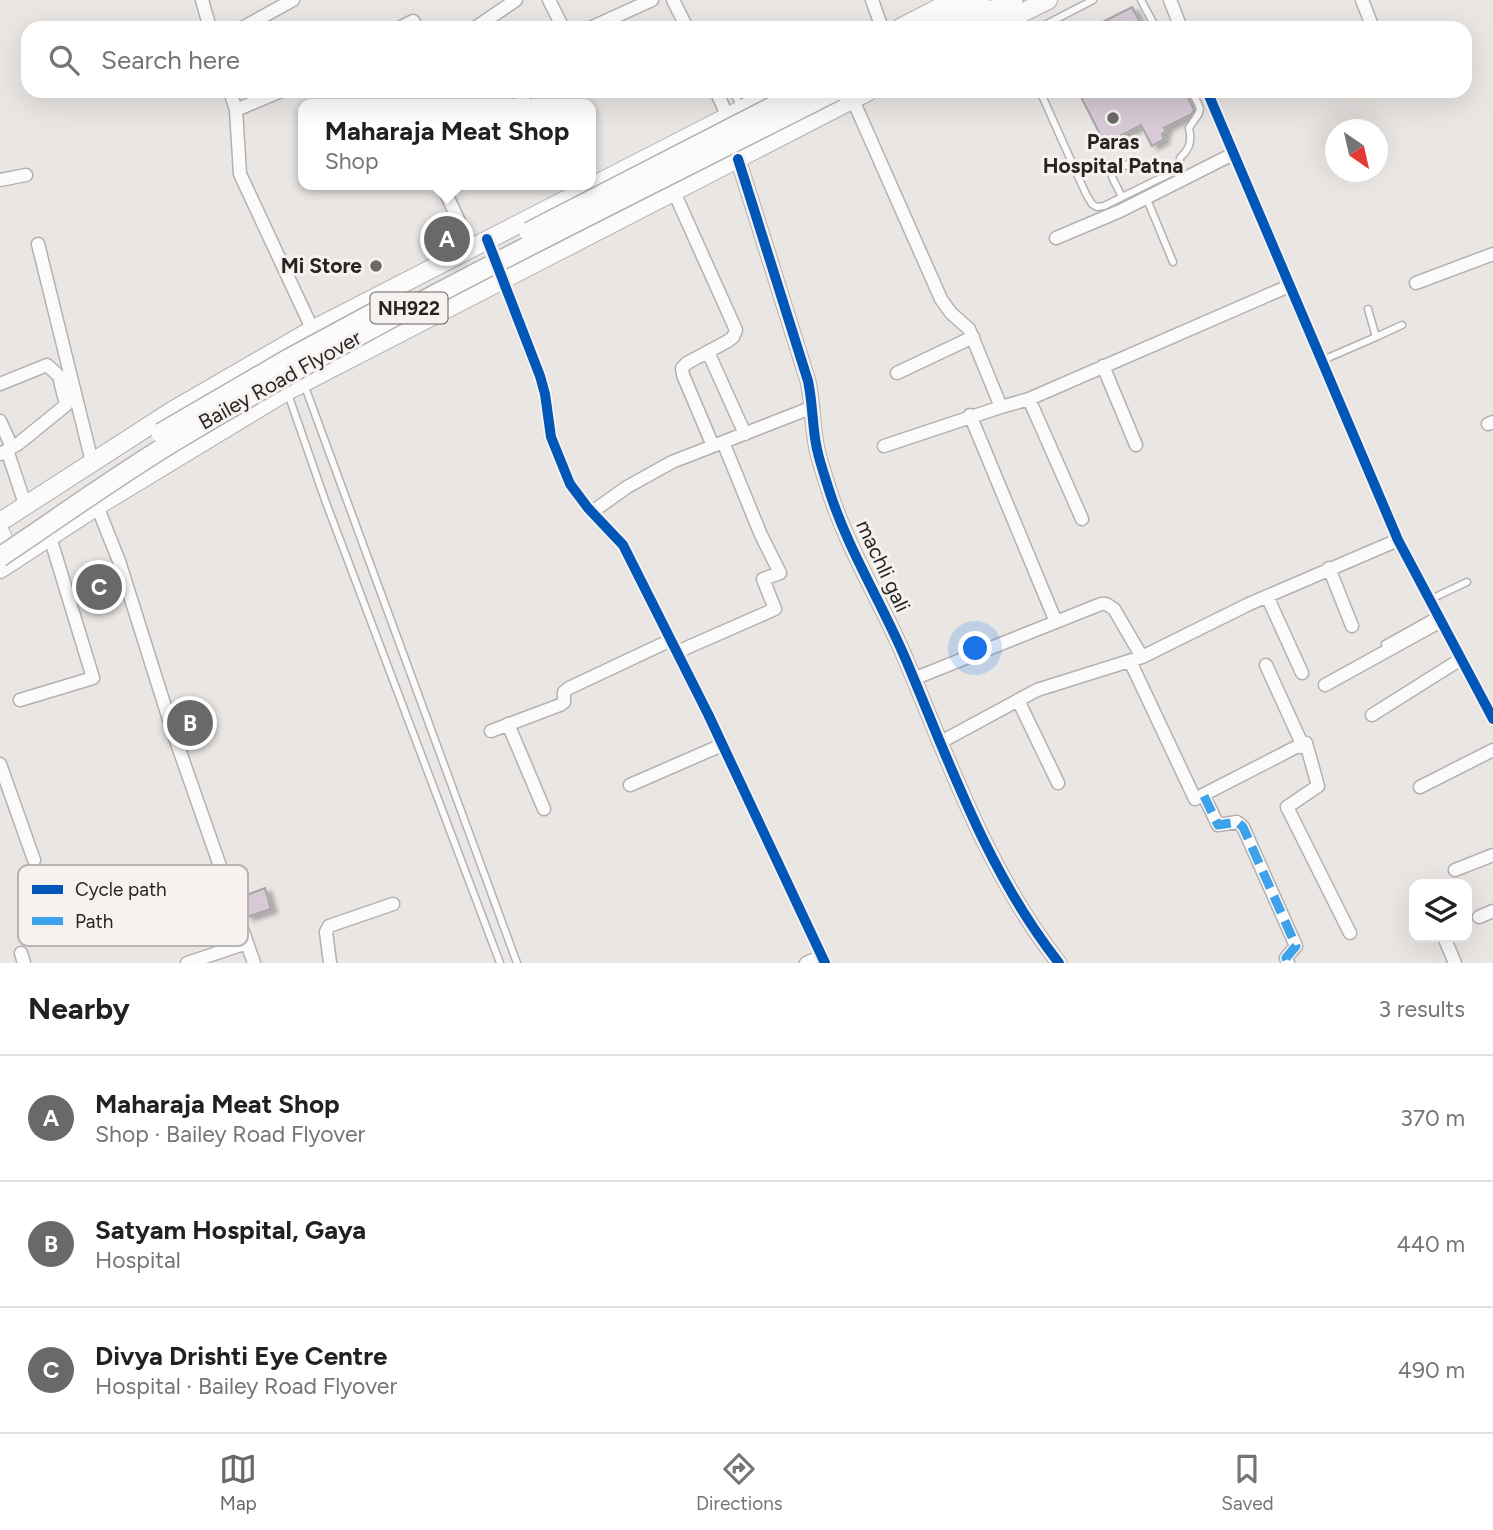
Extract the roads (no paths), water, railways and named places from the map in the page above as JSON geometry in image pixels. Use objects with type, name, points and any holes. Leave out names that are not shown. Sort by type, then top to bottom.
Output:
[{"type":"highway","points":[[940,21],[981,0]]},
{"type":"highway","points":[[972,21],[1013,0]]},
{"type":"highway","name":"Bailey Road Flyover","points":[[0,541],[171,427],[290,358],[409,293],[789,98]]},
{"type":"highway","name":"Bailey Road Flyover","points":[[4,562],[179,438],[295,372],[415,305],[821,98]]},
{"type":"main road","points":[[914,21],[954,0]]},
{"type":"main road","points":[[1011,21],[1048,0]]},
{"type":"main road","points":[[596,180],[764,98]]},
{"type":"main road","points":[[0,532],[4,562],[50,537],[287,391],[759,148],[846,98]]},
{"type":"main road","points":[[735,113],[759,148]]},
{"type":"main road","points":[[0,522],[144,429],[312,330],[576,190]]},
{"type":"main road","points":[[144,429],[166,464]]},
{"type":"street","points":[[202,0],[208,21]]},
{"type":"street","points":[[255,21],[293,0]]},
{"type":"street","points":[[549,0],[560,21]]},
{"type":"street","points":[[606,21],[652,0]]},
{"type":"street","points":[[673,0],[684,21]]},
{"type":"street","points":[[872,0],[880,21]]},
{"type":"street","points":[[1170,0],[1178,21]]},
{"type":"street","points":[[1362,0],[1370,21]]},
{"type":"street","points":[[485,21],[513,1]]},
{"type":"street","points":[[232,98],[236,110],[240,174],[312,330],[334,367]]},
{"type":"street","points":[[236,110],[264,98]]},
{"type":"street","points":[[722,98],[735,113]]},
{"type":"street","points":[[852,98],[941,299],[951,313],[966,324],[1001,407]]},
{"type":"street","points":[[1210,98],[1398,540],[1493,719]]},
{"type":"street","points":[[1056,238],[1233,154]]},
{"type":"street","name":"machli gali","points":[[738,159],[808,381],[817,448],[841,524],[914,679],[961,794],[1002,878],[1031,928],[1059,963]]},
{"type":"street","points":[[0,180],[26,175]]},
{"type":"street","points":[[444,190],[471,247]]},
{"type":"street","points":[[491,731],[562,704],[565,701],[564,692],[569,688],[674,645],[775,609],[763,579],[780,573],[682,371],[687,363],[733,337],[736,330],[674,192]]},
{"type":"street","points":[[487,239],[543,385],[551,437],[570,484],[624,545],[674,645],[824,959],[806,963]]},
{"type":"street","points":[[38,244],[92,462]]},
{"type":"street","points":[[1416,283],[1493,254]]},
{"type":"street","points":[[884,446],[970,415],[1029,398],[1289,286]]},
{"type":"street","points":[[897,373],[973,337]]},
{"type":"street","points":[[708,352],[745,434]]},
{"type":"street","points":[[0,384],[47,365],[59,376],[66,405],[6,450]]},
{"type":"street","points":[[1103,366],[1136,445]]},
{"type":"street","points":[[1029,398],[1082,519]]},
{"type":"street","points":[[592,512],[658,469],[813,407]]},
{"type":"street","points":[[970,415],[1056,622]]},
{"type":"street","points":[[0,421],[6,450],[25,504]]},
{"type":"street","points":[[97,506],[119,561],[172,729],[220,865]]},
{"type":"street","points":[[20,700],[93,678],[50,537]]},
{"type":"street","points":[[939,743],[1037,690],[1136,659],[1267,596],[1398,540]]},
{"type":"street","points":[[1329,568],[1352,626]]},
{"type":"street","points":[[1267,596],[1302,673]]},
{"type":"street","points":[[914,679],[1101,604],[1111,606],[1118,614],[1193,797],[1197,799],[1204,796],[1306,743],[1318,786],[1287,807],[1350,933]]},
{"type":"street","points":[[1325,685],[1439,618]]},
{"type":"street","points":[[1372,715],[1461,659]]},
{"type":"street","points":[[1266,665],[1302,739],[1299,747]]},
{"type":"street","points":[[1018,700],[1058,783]]},
{"type":"street","points":[[508,724],[544,810]]},
{"type":"street","points":[[631,785],[722,745]]},
{"type":"street","points":[[1420,787],[1493,750]]},
{"type":"street","points":[[0,764],[34,860]]},
{"type":"street","points":[[1204,796],[1218,825],[1237,822],[1243,827],[1296,946],[1286,958],[1288,963]]},
{"type":"street","points":[[1455,870],[1493,855]]},
{"type":"street","points":[[330,963],[326,932],[329,926],[393,904]]},
{"type":"street","points":[[1479,917],[1493,911]]},
{"type":"street","points":[[1446,942],[1455,963]]},
{"type":"street","points":[[187,963],[238,946]]},
{"type":"street","points":[[248,946],[254,963]]},
{"type":"lane","points":[[1052,21],[1093,0]]},
{"type":"lane","points":[[1141,0],[1152,21]]},
{"type":"lane","points":[[734,98],[735,113]]},
{"type":"lane","points":[[1043,98],[1092,204],[1100,207],[1179,169],[1180,158],[1189,150],[1192,139],[1189,128],[1200,116],[1201,108],[1195,98]]},
{"type":"lane","points":[[1122,197],[1112,177],[1113,172],[1133,161]]},
{"type":"lane","points":[[1146,197],[1173,262]]},
{"type":"lane","points":[[1367,309],[1376,337]]},
{"type":"lane","points":[[1323,360],[1402,326]]},
{"type":"lane","points":[[303,383],[517,963]]},
{"type":"lane","points":[[287,391],[325,500],[500,963]]},
{"type":"lane","points":[[1429,600],[1467,582]]},
{"type":"lane","points":[[1385,644],[1439,618]]},
{"type":"place","name":"Paras Hospital Patna","points":[[1113,118]]},
{"type":"place","name":"Maharaja Meat Shop","points":[[447,239]]},
{"type":"place","name":"Mi Store","points":[[376,266]]},
{"type":"place","name":"Divya Drishti Eye Centre","points":[[99,587]]},
{"type":"place","name":"Satyam Hospital, Gaya","points":[[190,723]]}]
